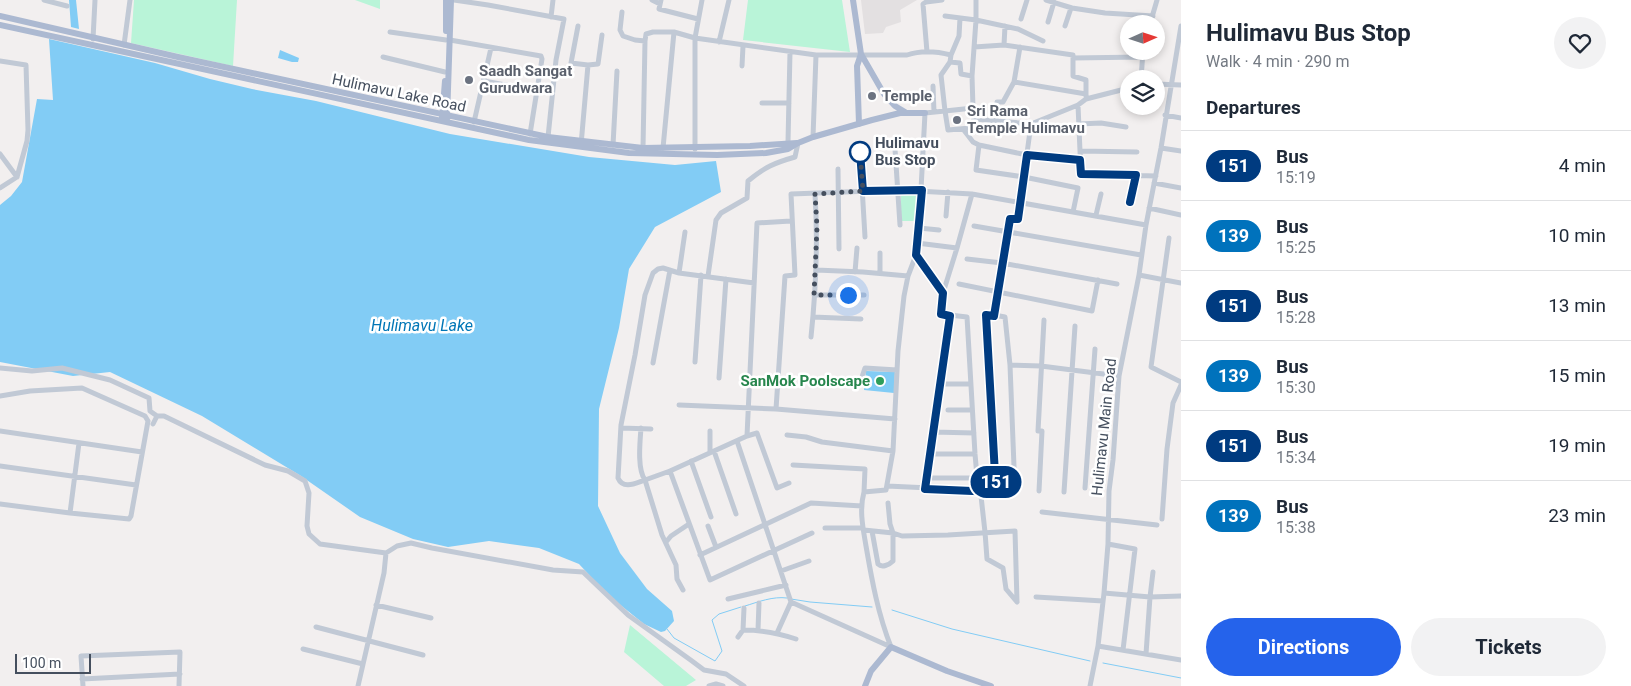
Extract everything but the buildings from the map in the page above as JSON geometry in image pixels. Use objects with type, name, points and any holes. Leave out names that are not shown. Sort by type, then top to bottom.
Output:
[{"type":"main road","points":[[445,119],[448,40],[446,0]]},
{"type":"main road","points":[[445,119],[445,72],[452,0]]},
{"type":"main road","points":[[853,0],[861,54],[884,94],[905,113]]},
{"type":"main road","name":"Hulimavu Lake Road","points":[[0,16],[69,32],[80,38],[92,41],[445,119],[474,122],[581,145],[766,153],[788,150],[798,143],[859,124],[905,113],[925,113]]},
{"type":"main road","points":[[0,25],[67,40],[80,38]]},
{"type":"main road","name":"Hulimavu Lake Road","points":[[92,41],[124,45],[529,140],[581,145],[630,153],[695,151],[774,146],[788,142],[798,143]]},
{"type":"main road","points":[[859,124],[857,66],[861,54]]},
{"type":"main road","points":[[865,686],[871,671],[892,647],[947,671],[991,686]]},
{"type":"street","points":[[44,0],[67,6]]},
{"type":"street","points":[[92,41],[95,0]]},
{"type":"street","points":[[124,45],[130,0]]},
{"type":"street","points":[[452,0],[564,19],[556,60],[548,137]]},
{"type":"street","points":[[551,17],[553,0]]},
{"type":"street","points":[[652,0],[661,2],[659,9],[698,19]]},
{"type":"street","points":[[695,151],[695,38],[702,0]]},
{"type":"street","points":[[720,42],[729,0]]},
{"type":"street","points":[[927,52],[923,4],[942,0]]},
{"type":"street","points":[[960,18],[959,36],[951,54],[950,62],[941,75],[948,130],[970,128],[974,120],[972,76],[976,0]]},
{"type":"street","points":[[1020,19],[1027,0]]},
{"type":"street","points":[[1046,0],[1071,8],[1136,15]]},
{"type":"street","points":[[1152,15],[1157,0]]},
{"type":"street","points":[[1048,22],[1054,2]]},
{"type":"street","points":[[1065,26],[1071,8]]},
{"type":"street","points":[[622,12],[620,30],[623,36],[645,41]]},
{"type":"street","points":[[946,16],[1018,29],[1043,41]]},
{"type":"street","points":[[578,26],[571,63],[598,64],[602,35]]},
{"type":"street","points":[[1004,45],[1005,26]]},
{"type":"street","name":"Hulimavu Main Road","points":[[1090,686],[1098,646],[1104,593],[1119,376],[1139,276],[1165,116],[1178,54],[1181,26]]},
{"type":"street","points":[[390,32],[541,56],[530,134]]},
{"type":"street","points":[[642,148],[646,34],[674,32],[695,38],[743,46],[816,55],[907,55],[916,52],[951,54]]},
{"type":"street","points":[[663,148],[674,32]]},
{"type":"street","points":[[974,47],[1004,45],[1073,55],[1073,76],[1086,80],[1086,97],[1078,104],[1031,124],[974,120]]},
{"type":"street","points":[[742,66],[743,46]]},
{"type":"street","points":[[996,122],[997,102],[1002,102],[1014,82],[1020,47]]},
{"type":"street","points":[[474,122],[491,48]]},
{"type":"street","points":[[788,142],[790,52]]},
{"type":"street","points":[[813,138],[816,55]]},
{"type":"street","points":[[1073,58],[1120,55]]},
{"type":"street","points":[[384,57],[445,72]]},
{"type":"street","points":[[0,61],[26,65],[28,130],[27,141],[17,177],[0,188]]},
{"type":"street","points":[[950,62],[960,63],[961,74],[972,76]]},
{"type":"street","points":[[581,145],[588,65]]},
{"type":"street","points":[[614,145],[617,71]]},
{"type":"street","points":[[484,81],[537,91]]},
{"type":"street","points":[[1014,82],[1086,97],[1120,90]]},
{"type":"street","points":[[1165,84],[1181,85]]},
{"type":"street","points":[[932,86],[934,112]]},
{"type":"street","points":[[762,103],[789,103]]},
{"type":"street","points":[[1078,104],[1081,174],[1156,176]]},
{"type":"street","points":[[864,492],[886,490],[893,451],[897,370],[903,306],[908,276],[916,255],[918,243],[925,113],[973,108]]},
{"type":"street","points":[[1165,116],[1181,118]]},
{"type":"street","points":[[1079,124],[1101,123],[1126,127]]},
{"type":"street","points":[[994,316],[1010,219],[1018,219],[1031,124]]},
{"type":"street","points":[[964,129],[973,142],[979,145],[1027,155],[1080,160]]},
{"type":"street","points":[[708,276],[716,220],[746,198],[748,181],[772,164],[795,157],[798,143]]},
{"type":"street","points":[[979,145],[976,170],[1078,188],[1073,212]]},
{"type":"street","points":[[894,148],[900,226]]},
{"type":"street","points":[[1161,148],[1181,151]]},
{"type":"street","points":[[1080,151],[1136,152]]},
{"type":"street","points":[[860,152],[865,237]]},
{"type":"street","points":[[0,156],[17,177]]},
{"type":"street","points":[[838,170],[839,249]]},
{"type":"street","points":[[1130,202],[1136,175]]},
{"type":"street","points":[[1154,183],[1181,188]]},
{"type":"street","points":[[776,409],[785,276],[795,275],[791,194],[898,190],[972,194],[1146,225]]},
{"type":"street","points":[[946,216],[948,192]]},
{"type":"street","points":[[811,336],[816,270],[817,227],[815,194]]},
{"type":"street","points":[[972,194],[943,293],[941,314],[967,317],[978,488]]},
{"type":"street","points":[[1096,215],[1101,194]]},
{"type":"street","points":[[1149,208],[1181,214]]},
{"type":"street","points":[[747,436],[757,223],[791,221]]},
{"type":"street","points":[[974,226],[1141,256]]},
{"type":"street","points":[[919,228],[939,230]]},
{"type":"street","points":[[679,273],[685,232]]},
{"type":"street","points":[[1162,519],[1166,458],[1173,403],[1181,384],[1151,367],[1170,238]]},
{"type":"street","points":[[918,243],[957,248]]},
{"type":"street","points":[[855,272],[858,248]]},
{"type":"street","points":[[880,253],[880,273]]},
{"type":"street","points":[[916,255],[943,293]]},
{"type":"street","points":[[967,259],[1002,263],[1117,284]]},
{"type":"street","points":[[754,283],[679,273],[662,268],[655,271],[648,282],[644,295],[621,428],[618,478],[623,485],[632,485],[757,433],[777,488],[789,483]]},
{"type":"street","points":[[653,363],[670,270]]},
{"type":"street","points":[[816,270],[908,276]]},
{"type":"street","points":[[695,362],[701,275]]},
{"type":"street","points":[[1139,276],[1181,283]]},
{"type":"street","points":[[719,378],[726,279]]},
{"type":"street","points":[[959,284],[1092,311],[1098,280]]},
{"type":"street","points":[[814,295],[864,295]]},
{"type":"street","points":[[887,486],[925,489],[996,492],[1015,492],[1010,365],[1005,317],[986,315],[996,492]]},
{"type":"street","points":[[925,489],[950,316]]},
{"type":"street","points":[[813,317],[861,320]]},
{"type":"street","points":[[1040,491],[1042,431],[1038,431],[1044,320]]},
{"type":"street","points":[[1064,492],[1075,326]]},
{"type":"street","points":[[1085,488],[1096,349]]},
{"type":"street","points":[[1010,365],[1041,366],[1119,376]]},
{"type":"street","points":[[0,368],[32,371],[62,368],[110,380],[150,398],[150,411],[156,416],[164,416],[265,465],[301,478],[307,485],[309,493],[308,534],[320,544],[386,553],[396,546],[411,543],[553,570],[583,572],[628,615],[692,662],[704,670],[726,674],[744,686]]},
{"type":"street","points":[[833,382],[860,382],[863,369],[865,368],[897,370]]},
{"type":"street","points":[[940,384],[970,384]]},
{"type":"street","points":[[0,396],[30,391],[78,388],[146,418],[148,422],[129,519],[0,504]]},
{"type":"street","points":[[679,405],[749,407],[895,419]]},
{"type":"street","points":[[948,410],[972,410]]},
{"type":"street","points":[[153,424],[156,416]]},
{"type":"street","points":[[621,428],[651,429]]},
{"type":"street","points":[[640,428],[642,477],[676,564],[677,580],[683,590]]},
{"type":"street","points":[[0,431],[142,452]]},
{"type":"street","points":[[710,431],[712,452],[736,514]]},
{"type":"street","points":[[933,432],[974,432]]},
{"type":"street","points":[[787,435],[806,436],[822,442],[893,451]]},
{"type":"street","points":[[737,440],[790,600],[778,633]]},
{"type":"street","points":[[70,513],[79,443]]},
{"type":"street","points":[[930,454],[975,454]]},
{"type":"street","points":[[691,461],[711,517]]},
{"type":"street","points":[[793,465],[865,469],[862,506],[864,529],[878,611],[892,647]]},
{"type":"street","points":[[0,466],[136,485]]},
{"type":"street","points":[[670,470],[710,580],[812,533]]},
{"type":"street","points":[[926,478],[977,478]]},
{"type":"street","points":[[825,528],[864,529],[902,536],[948,535],[985,532],[1015,531],[1018,602],[1006,589],[1003,568],[987,559],[985,532],[981,496]]},
{"type":"street","points":[[700,555],[811,503],[862,506]]},
{"type":"street","points":[[872,531],[878,564],[886,566],[892,561],[893,533],[888,503]]},
{"type":"street","points":[[1042,512],[1158,524]]},
{"type":"street","points":[[666,542],[671,536],[689,524]]},
{"type":"street","points":[[708,526],[716,547]]},
{"type":"street","points":[[1108,544],[1135,548],[1131,595],[1123,650]]},
{"type":"street","points":[[358,686],[386,553]]},
{"type":"street","points":[[781,570],[809,561]]},
{"type":"street","points":[[1146,654],[1153,572]]},
{"type":"street","points":[[728,599],[786,585]]},
{"type":"street","points":[[1104,593],[1181,596]]},
{"type":"street","points":[[1036,597],[1103,601]]},
{"type":"street","points":[[790,600],[892,647]]},
{"type":"street","points":[[758,630],[759,603]]},
{"type":"street","points":[[376,605],[431,618]]},
{"type":"street","points":[[738,637],[743,630],[744,608]]},
{"type":"street","points":[[316,627],[369,639],[423,655]]},
{"type":"street","points":[[743,630],[778,633],[796,639]]},
{"type":"street","points":[[1098,646],[1181,660]]},
{"type":"street","points":[[303,649],[363,664]]},
{"type":"street","points":[[82,686],[81,656],[180,652],[179,686]]},
{"type":"street","points":[[82,679],[180,674]]},
{"type":"street","points":[[709,686],[716,684],[723,686]]},
{"type":"shaded area","points":[[861,0],[917,0],[900,10],[901,22],[886,27],[883,33],[865,34]]},
{"type":"green space","points":[[134,0],[237,0],[233,66],[131,43]]},
{"type":"green space","points":[[355,0],[380,0],[380,9]]},
{"type":"green space","points":[[748,0],[842,0],[850,52],[743,40]]},
{"type":"green space","points":[[901,193],[917,193],[917,221],[901,221]]},
{"type":"green space","points":[[630,625],[696,680],[686,686],[664,686],[624,652]]},
{"type":"water","points":[[69,0],[76,0],[79,29],[71,27]]},
{"type":"water","name":"Hulimavu Lake","points":[[49,39],[155,63],[252,89],[316,101],[450,134],[589,157],[675,165],[716,161],[721,192],[655,227],[629,269],[619,328],[599,409],[598,506],[620,553],[647,589],[672,611],[674,621],[665,631],[661,632],[644,624],[608,595],[579,564],[539,548],[489,541],[448,547],[413,539],[360,517],[301,476],[202,416],[110,372],[73,376],[0,362],[0,205],[11,196],[22,182],[37,99],[53,100]]},
{"type":"water","points":[[280,50],[299,58],[298,62],[278,58]]},
{"type":"water","name":"SanMok Poolscape","points":[[866,371],[895,372],[894,393],[864,390]]},
{"type":"waterway","points":[[745,606],[760,601],[787,598]]},
{"type":"waterway","points":[[791,599],[872,607]]},
{"type":"waterway","points":[[667,629],[674,638],[715,661],[722,651],[712,620],[719,614],[741,607]]},
{"type":"waterway","points":[[892,610],[952,629],[1090,661]]},
{"type":"waterway","points":[[1103,663],[1181,678]]},
{"type":"bus line","name":"151","points":[[860,152],[863,191],[922,190],[916,255],[943,293],[941,314],[950,316],[925,489],[996,492],[986,315],[994,316],[1010,219],[1018,219],[1027,155],[1080,160],[1081,174],[1136,175],[1130,202]]},
{"type":"place","name":"Saadh Sangat Gurudwara","points":[[469,80]]},
{"type":"place","name":"Temple","points":[[872,96]]},
{"type":"place","name":"Sri Rama Temple Hulimavu","points":[[957,120]]},
{"type":"place","name":"Hulimavu Bus Stop","points":[[860,152]]},
{"type":"place","name":"SanMok Poolscape","points":[[880,381]]},
{"type":"route","points":[[848,295],[814,295],[817,227],[815,194],[863,191],[860,152]]}]
